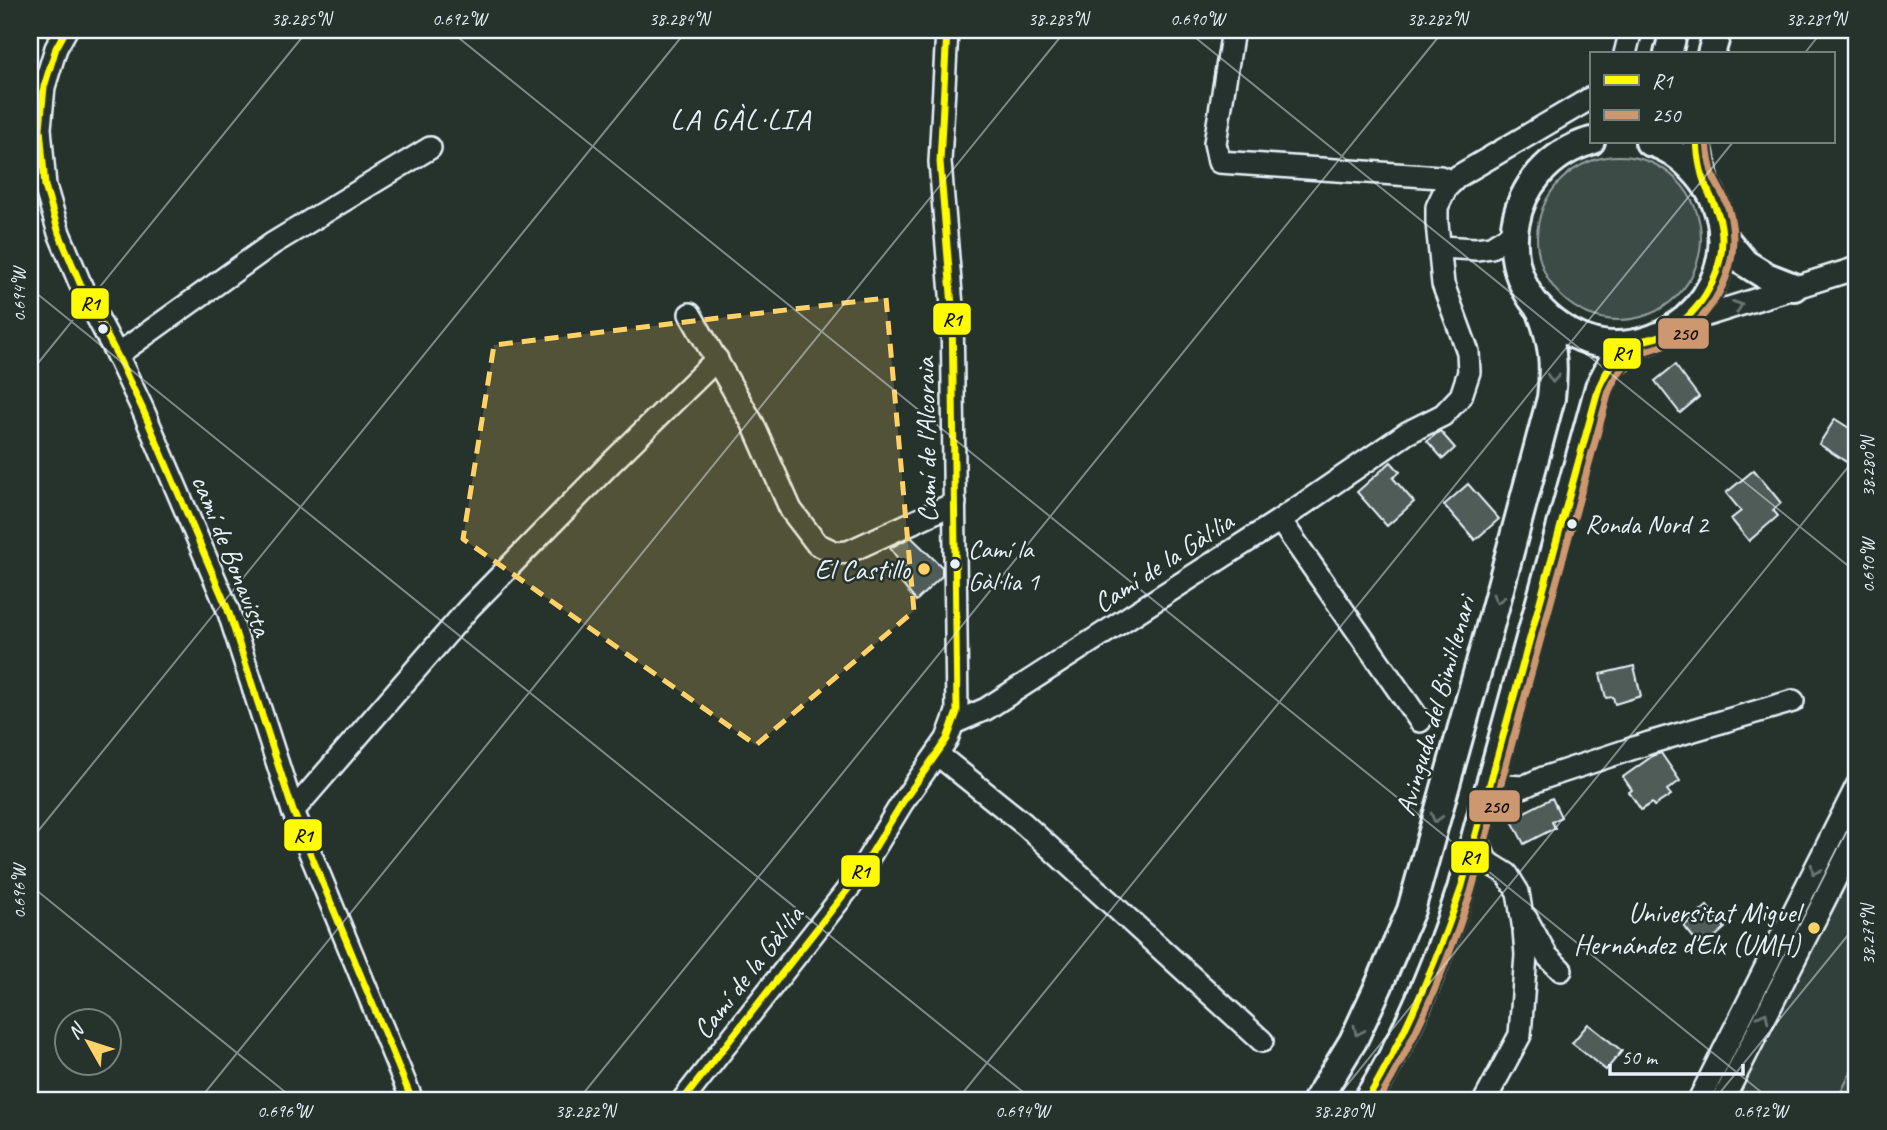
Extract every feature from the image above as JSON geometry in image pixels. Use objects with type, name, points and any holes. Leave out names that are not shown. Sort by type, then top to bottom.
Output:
[{"type":"main road","points":[[1668,52],[1674,30]]},
{"type":"main road","points":[[1712,52],[1718,30]]},
{"type":"main road","points":[[1590,141],[1559,155],[1530,185],[1521,202],[1514,233],[1516,269],[1541,312],[1571,334],[1613,345],[1637,344],[1659,337],[1696,310],[1711,288],[1719,265],[1722,235],[1715,204],[1705,183],[1697,144]]},
{"type":"main road","points":[[1654,144],[1687,163],[1705,183]]},
{"type":"main road","points":[[1722,235],[1745,263],[1766,276],[1794,287]]},
{"type":"main road","name":"Avinguda del Bimil·lenari","points":[[1317,1100],[1353,1041],[1380,985],[1410,910],[1551,398],[1554,360],[1550,337],[1541,312]]},
{"type":"main road","points":[[1367,1100],[1403,1036],[1445,938],[1476,836],[1599,387],[1610,366],[1637,344]]},
{"type":"street","name":"camí de Bonavista","points":[[66,30],[56,48],[44,87],[40,128],[45,186],[59,233],[82,288],[143,410],[228,610],[293,811],[412,1100]]},
{"type":"street","name":"Camí de l'Alcoraia","points":[[947,30],[940,162],[952,306],[958,699],[954,723]]},
{"type":"street","points":[[1233,30],[1215,143],[1219,162],[1440,177],[1452,182],[1590,99]]},
{"type":"street","points":[[1626,52],[1631,30]]},
{"type":"street","points":[[30,150],[40,128]]},
{"type":"street","points":[[117,355],[272,244],[430,148]]},
{"type":"street","name":"Camí de la Gàl·lia","points":[[683,1100],[855,880],[902,803],[947,739],[954,723],[986,709],[1280,520],[1407,433],[1443,415],[1461,396],[1469,372],[1468,352],[1443,284],[1437,223],[1437,207],[1452,182]]},
{"type":"street","points":[[1440,254],[1491,247],[1514,233]]},
{"type":"street","points":[[1440,254],[1496,260],[1516,269]]},
{"type":"street","points":[[1681,323],[1857,268]]},
{"type":"street","points":[[690,313],[753,424],[791,510],[817,544],[836,553],[848,552],[955,503]]},
{"type":"street","points":[[293,811],[469,608],[717,359]]},
{"type":"street","points":[[1280,520],[1419,721]]},
{"type":"street","points":[[1493,775],[1505,786],[1523,787],[1577,766],[1793,701]]},
{"type":"street","points":[[937,754],[1024,824],[1262,1041]]},
{"type":"street","points":[[1699,1100],[1851,803],[1857,786]]},
{"type":"street","points":[[1476,836],[1486,860],[1507,874],[1518,892],[1526,955],[1520,1035],[1485,1100]]},
{"type":"street","points":[[1723,1100],[1857,836]]},
{"type":"street","points":[[1521,910],[1547,956],[1561,970]]},
{"type":"highlighted area","points":[[886,298],[914,611],[756,745],[463,539],[494,345]]},
{"type":"shaded area","points":[[1619,156],[1651,162],[1665,169],[1677,180],[1688,192],[1695,206],[1701,238],[1695,270],[1688,284],[1677,296],[1665,307],[1651,314],[1619,320],[1587,314],[1573,307],[1561,296],[1550,284],[1543,270],[1537,238],[1543,206],[1550,192],[1561,180],[1573,169],[1587,162]]},
{"type":"shaded area","name":"Universitat Miguel Hernández d'Elx (UMH)","points":[[1857,755],[1857,1100],[1685,1100]]},
{"type":"shaded area","points":[[1857,1060],[1857,1100],[1837,1100]]},
{"type":"building","points":[[1675,365],[1699,397],[1680,413],[1655,381]]},
{"type":"building","points":[[1835,419],[1857,433],[1857,448],[1848,463],[1819,444]]},
{"type":"building","points":[[1440,431],[1455,448],[1443,459],[1427,441]]},
{"type":"building","points":[[1391,462],[1400,472],[1393,478],[1414,502],[1387,526],[1357,492]]},
{"type":"building","points":[[1754,470],[1781,503],[1773,510],[1778,516],[1749,541],[1731,519],[1741,511],[1726,493]]},
{"type":"building","points":[[1468,484],[1499,519],[1475,540],[1444,505]]},
{"type":"building","name":"El Castillo","points":[[911,537],[942,567],[942,576],[916,601],[895,576],[905,568],[890,548]]},
{"type":"building","points":[[1634,666],[1641,696],[1615,704],[1613,697],[1606,698],[1600,674]]},
{"type":"building","points":[[1661,753],[1680,781],[1667,790],[1671,795],[1654,806],[1652,803],[1641,810],[1623,777]]},
{"type":"building","points":[[1552,798],[1561,817],[1552,822],[1555,828],[1524,844],[1511,819]]},
{"type":"building","points":[[1707,906],[1725,928],[1702,948],[1684,926]]},
{"type":"building","points":[[1588,1024],[1622,1051],[1606,1070],[1572,1043]]},
{"type":"transit line","name":"R1","points":[[66,30],[56,48],[44,87],[40,128],[45,186],[59,233],[82,288],[143,410],[228,610],[293,811],[412,1100]]},
{"type":"transit line","name":"R1","points":[[683,1100],[855,880],[902,803],[947,739],[957,712],[952,306],[940,162],[947,30]]},
{"type":"transit line","name":"R1","points":[[1367,1100],[1420,997],[1461,889],[1599,387],[1610,368],[1625,351],[1640,342],[1662,335],[1686,318],[1705,295],[1718,269],[1721,224],[1702,174],[1697,144]]},
{"type":"transit line","name":"250","points":[[1379,1100],[1431,999],[1471,892],[1609,391],[1632,358],[1669,343],[1695,324],[1723,286],[1732,255],[1732,223],[1726,202],[1715,181],[1707,144]]},
{"type":"place","name":"Ronda Nord 2","points":[[1572,524]]},
{"type":"place","name":"Camí la Gàl·lia 1","points":[[955,564]]},
{"type":"place","name":"El Castillo","points":[[924,569]]},
{"type":"place","name":"Universitat Miguel Hernández d'Elx (UMH)","points":[[1814,928]]},
{"type":"district","name":"LA GÀL·LIA","points":[[741,119]]}]
